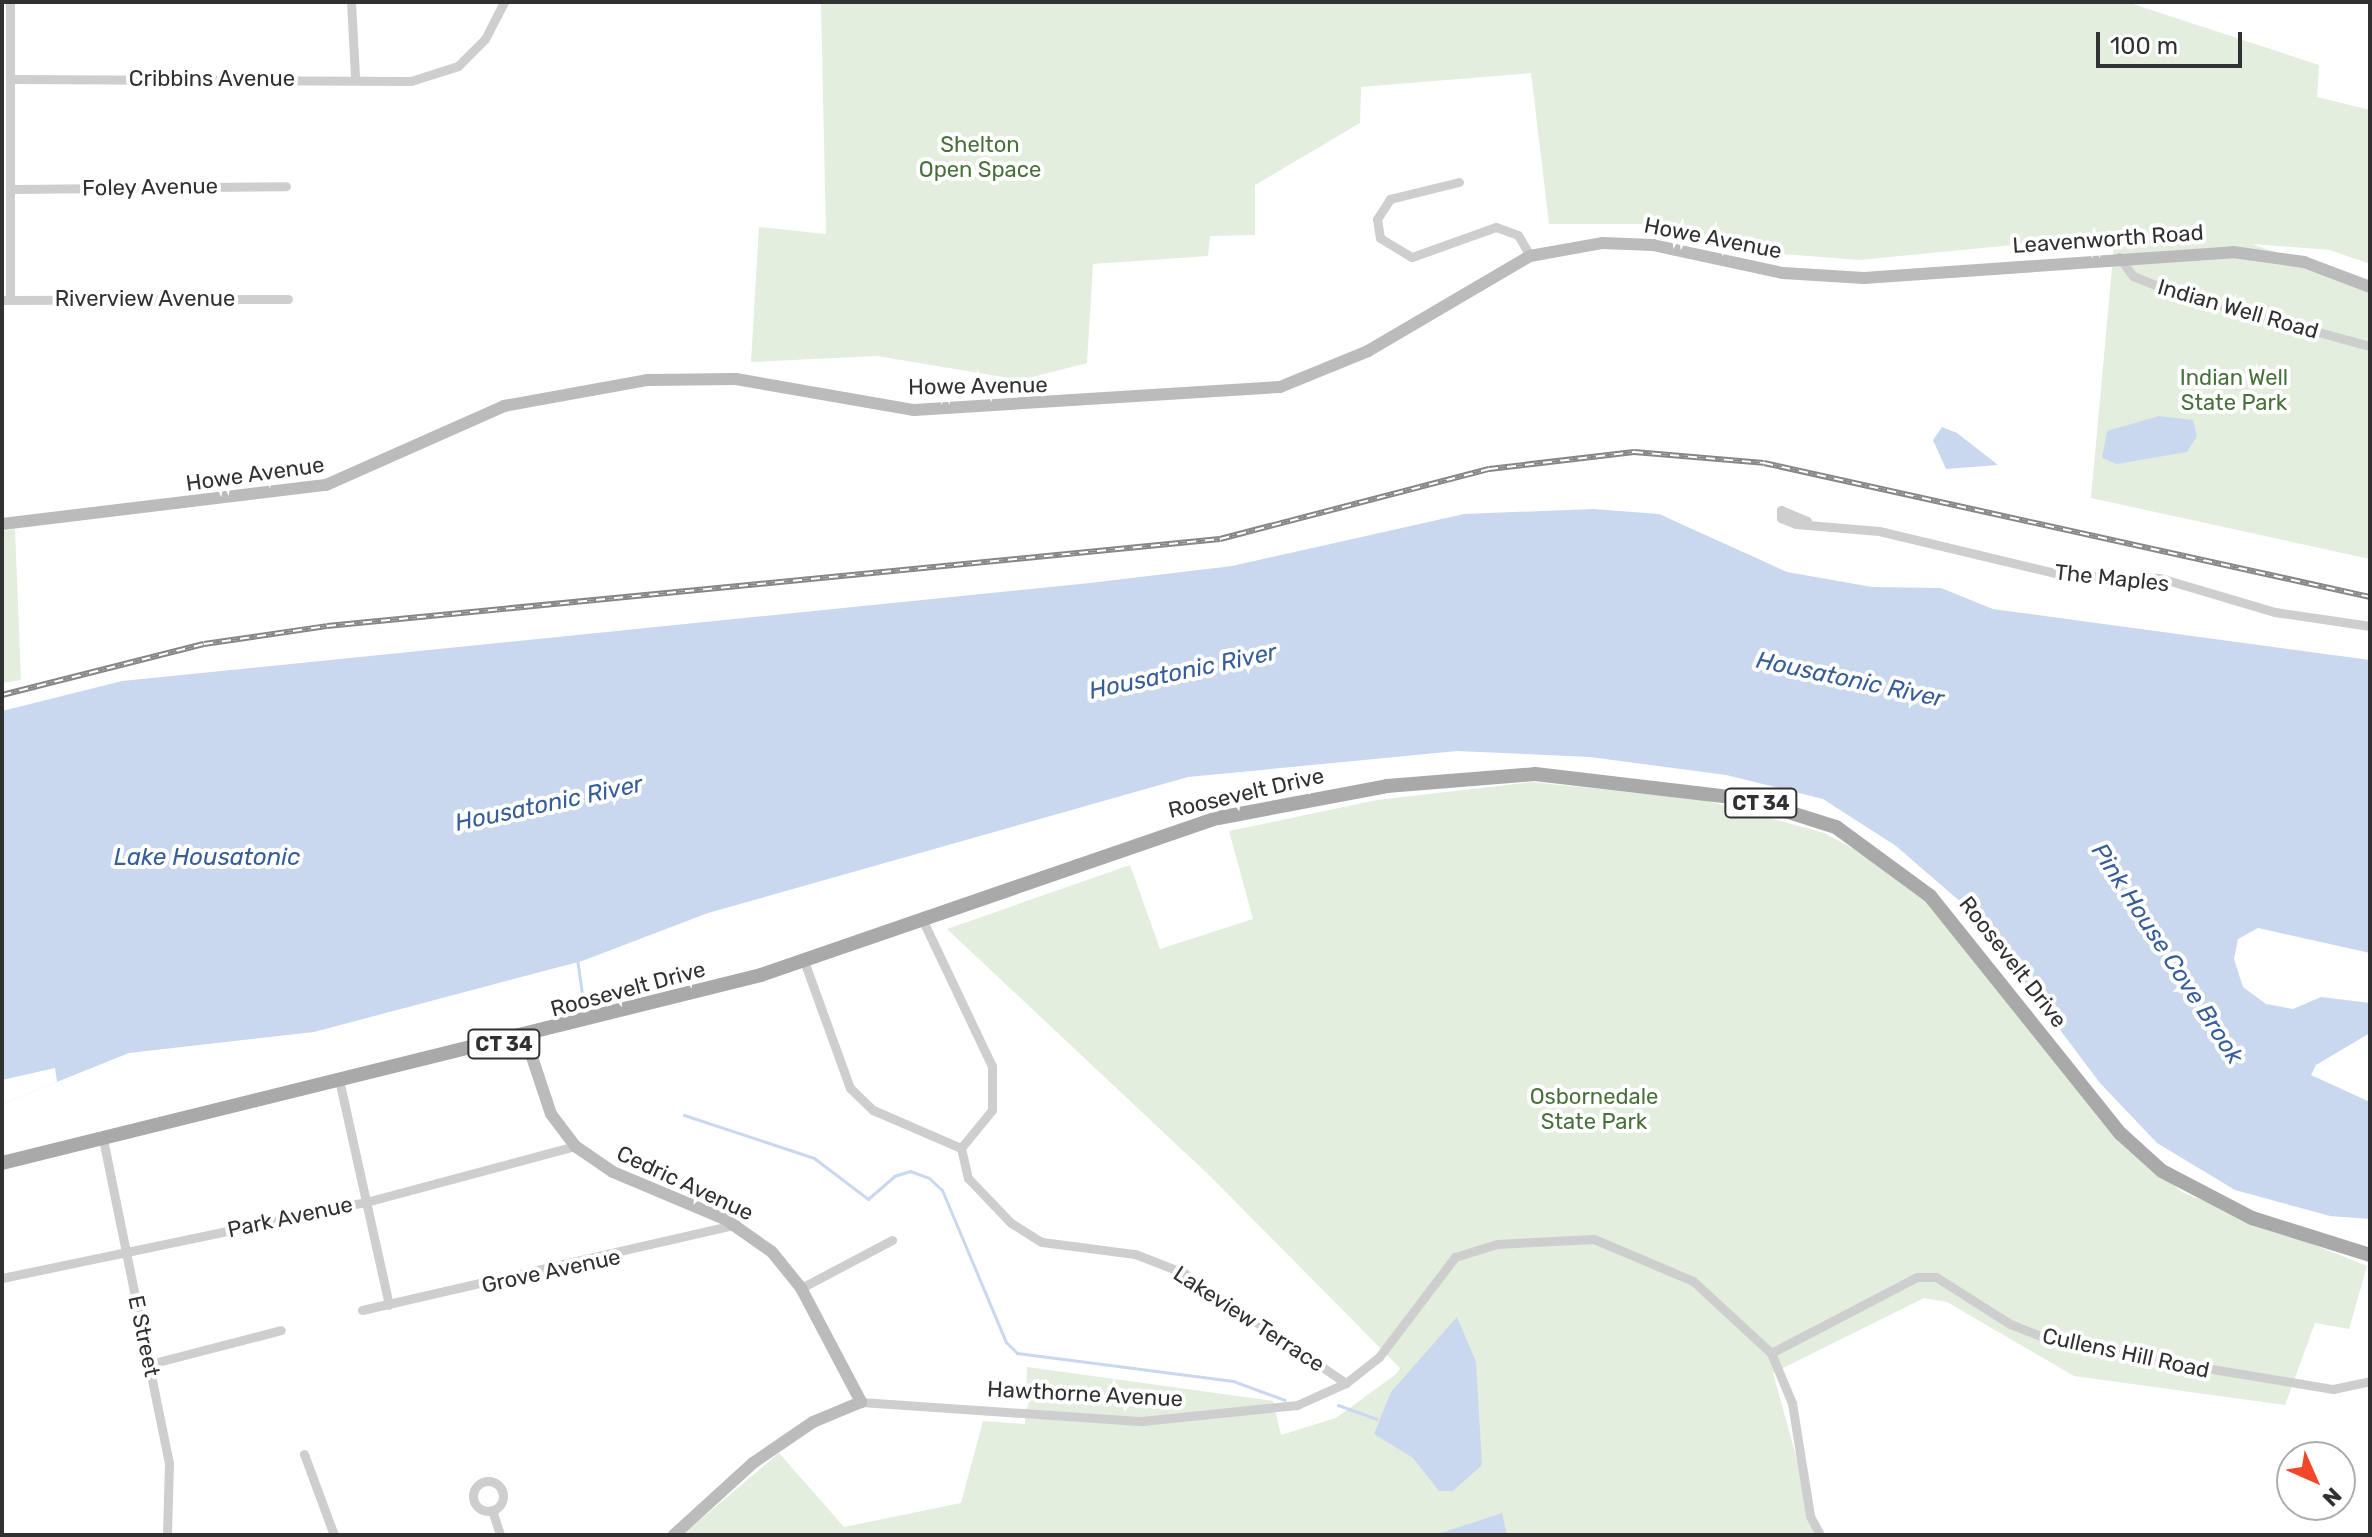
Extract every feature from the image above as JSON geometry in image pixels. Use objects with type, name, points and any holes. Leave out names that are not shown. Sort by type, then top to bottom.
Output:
[{"type":"main road","name":"Howe Avenue","points":[[2,524],[326,485],[504,406],[647,380],[736,379],[914,410],[1280,387],[1368,351],[1530,256],[1623,242],[1783,273],[1893,277]]},
{"type":"main road","name":"Leavenworth Road","points":[[1893,277],[2118,255],[2269,256],[2370,287]]},
{"type":"main road","name":"Roosevelt Drive","points":[[2,1163],[526,1039],[804,961],[924,923],[1218,818],[1471,775],[1607,781],[1792,810],[1836,827],[1930,896],[2121,1134],[2162,1171],[2252,1218],[2370,1255]]},
{"type":"main road","name":"Cedric Avenue","points":[[526,1039],[551,1114],[575,1146],[613,1172],[736,1224],[772,1252],[801,1288],[861,1402]]},
{"type":"main road","name":"Hawthorne Avenue","points":[[674,1535],[753,1463],[813,1422],[861,1402]]},
{"type":"street","points":[[6,299],[14,189],[10,2]]},
{"type":"street","points":[[351,2],[355,77]]},
{"type":"street","name":"Cribbins Avenue","points":[[13,79],[355,77],[411,81],[458,66],[485,39],[504,2]]},
{"type":"street","points":[[1459,182],[1390,199],[1377,219],[1380,238],[1412,257],[1496,227],[1518,235],[1530,256]]},
{"type":"street","name":"Foley Avenue","points":[[14,189],[286,186]]},
{"type":"street","name":"Indian Well Road","points":[[2118,255],[2133,276],[2178,294],[2370,346]]},
{"type":"street","name":"Riverview Avenue","points":[[6,299],[288,299]]},
{"type":"street","name":"The Maples","points":[[1807,521],[2063,575],[2160,578],[2275,612],[2370,626]]},
{"type":"street","points":[[804,961],[857,1098],[961,1148],[992,1110],[992,1066],[924,923]]},
{"type":"street","points":[[340,1084],[389,1305]]},
{"type":"street","name":"E Street","points":[[103,1139],[169,1462],[167,1535]]},
{"type":"street","name":"Park Avenue","points":[[2,1278],[366,1202],[575,1146]]},
{"type":"street","name":"Lakeview Terrace","points":[[961,1148],[975,1187],[1026,1235],[1056,1246],[1135,1254],[1184,1273],[1346,1383]]},
{"type":"street","name":"Grove Avenue","points":[[362,1310],[736,1224]]},
{"type":"street","name":"Hawthorne Avenue","points":[[861,1402],[1192,1420],[1297,1405],[1346,1383],[1396,1341],[1455,1257],[1556,1238],[1594,1239],[1693,1281],[1771,1353],[1792,1403],[1810,1516],[1820,1535]]},
{"type":"street","points":[[801,1288],[892,1240]]},
{"type":"street","name":"Cullens Hill Road","points":[[1771,1353],[1917,1277],[1936,1277],[2010,1324],[2061,1344],[2333,1389],[2370,1381]]},
{"type":"street","points":[[150,1364],[281,1330]]},
{"type":"street","points":[[304,1454],[334,1535]]},
{"type":"street","points":[[492,1510],[500,1535]]},
{"type":"green space","name":"Shelton Open Space","points":[[821,2],[2127,2],[2319,65],[2317,97],[2370,110],[2370,264],[2330,250],[2252,244],[2370,285],[2370,559],[2091,498],[2115,235],[1859,260],[1770,253],[1656,224],[1549,224],[1531,73],[1361,87],[1360,123],[1255,185],[1255,235],[1210,236],[1208,256],[1093,264],[1087,363],[1021,380],[877,356],[751,362],[759,227],[826,234]]},
{"type":"green space","points":[[15,529],[21,680],[2,683],[2,531]]},
{"type":"green space","name":"Osbornedale State Park","points":[[1532,782],[1704,800],[1824,833],[1891,869],[1935,906],[2152,1167],[2182,1192],[2367,1266],[2349,1329],[2315,1323],[2285,1405],[2074,1376],[1947,1302],[1924,1298],[1773,1373],[1818,1535],[682,1535],[779,1453],[844,1527],[961,1503],[983,1421],[1025,1424],[1027,1367],[1273,1401],[1281,1435],[1336,1418],[1396,1374],[1400,1368],[1210,1176],[947,929],[1130,865],[1160,949],[1253,919],[1229,831],[1377,800]]},
{"type":"water","points":[[2159,416],[2193,420],[2197,436],[2187,452],[2117,464],[2102,458],[2107,431]]},
{"type":"water","points":[[1942,427],[1957,433],[1998,465],[1946,469],[1933,440]]},
{"type":"water","name":"Lake Housatonic","points":[[1593,509],[1659,514],[1787,572],[1872,587],[1941,588],[1993,609],[2370,660],[2370,953],[2258,928],[2238,939],[2234,959],[2243,987],[2266,1004],[2293,1009],[2321,997],[2370,1003],[2370,1033],[2316,1065],[2311,1075],[2370,1102],[2370,1219],[2330,1216],[2235,1190],[2157,1143],[2100,1083],[1970,910],[1896,846],[1823,799],[1726,775],[1590,757],[1457,751],[1188,777],[708,913],[582,961],[314,1032],[129,1053],[2,1104],[2,711],[122,681],[1090,583],[1232,566],[1464,514]]},
{"type":"water","points":[[1457,1317],[1476,1362],[1482,1465],[1453,1491],[1439,1491],[1413,1458],[1374,1434],[1391,1392]]},
{"type":"water","points":[[1502,1513],[1507,1535],[1434,1535],[1475,1522]]},
{"type":"pier","points":[[55,1068],[57,1082],[2,1104],[2,1080]]},
{"type":"waterway","points":[[577,959],[584,1007]]},
{"type":"waterway","points":[[684,1115],[814,1158],[868,1199],[894,1176],[910,1171],[929,1178],[942,1190],[1006,1342],[1017,1353],[1233,1381],[1285,1400]]},
{"type":"waterway","points":[[1338,1405],[1377,1419]]},
{"type":"railway","points":[[2,695],[204,644],[327,626],[1220,539],[1489,469],[1634,452],[1764,463],[2370,597]]},
{"type":"park label","name":"Indian Well State Park","points":[[2234,390]]},
{"type":"water label","name":"Housatonic River","points":[[1183,672]]},
{"type":"water label","name":"Housatonic River","points":[[1850,680]]},
{"type":"water label","name":"Housatonic River","points":[[549,804]]},
{"type":"water label","name":"Pink House Cove Brook","points":[[2167,954]]}]
